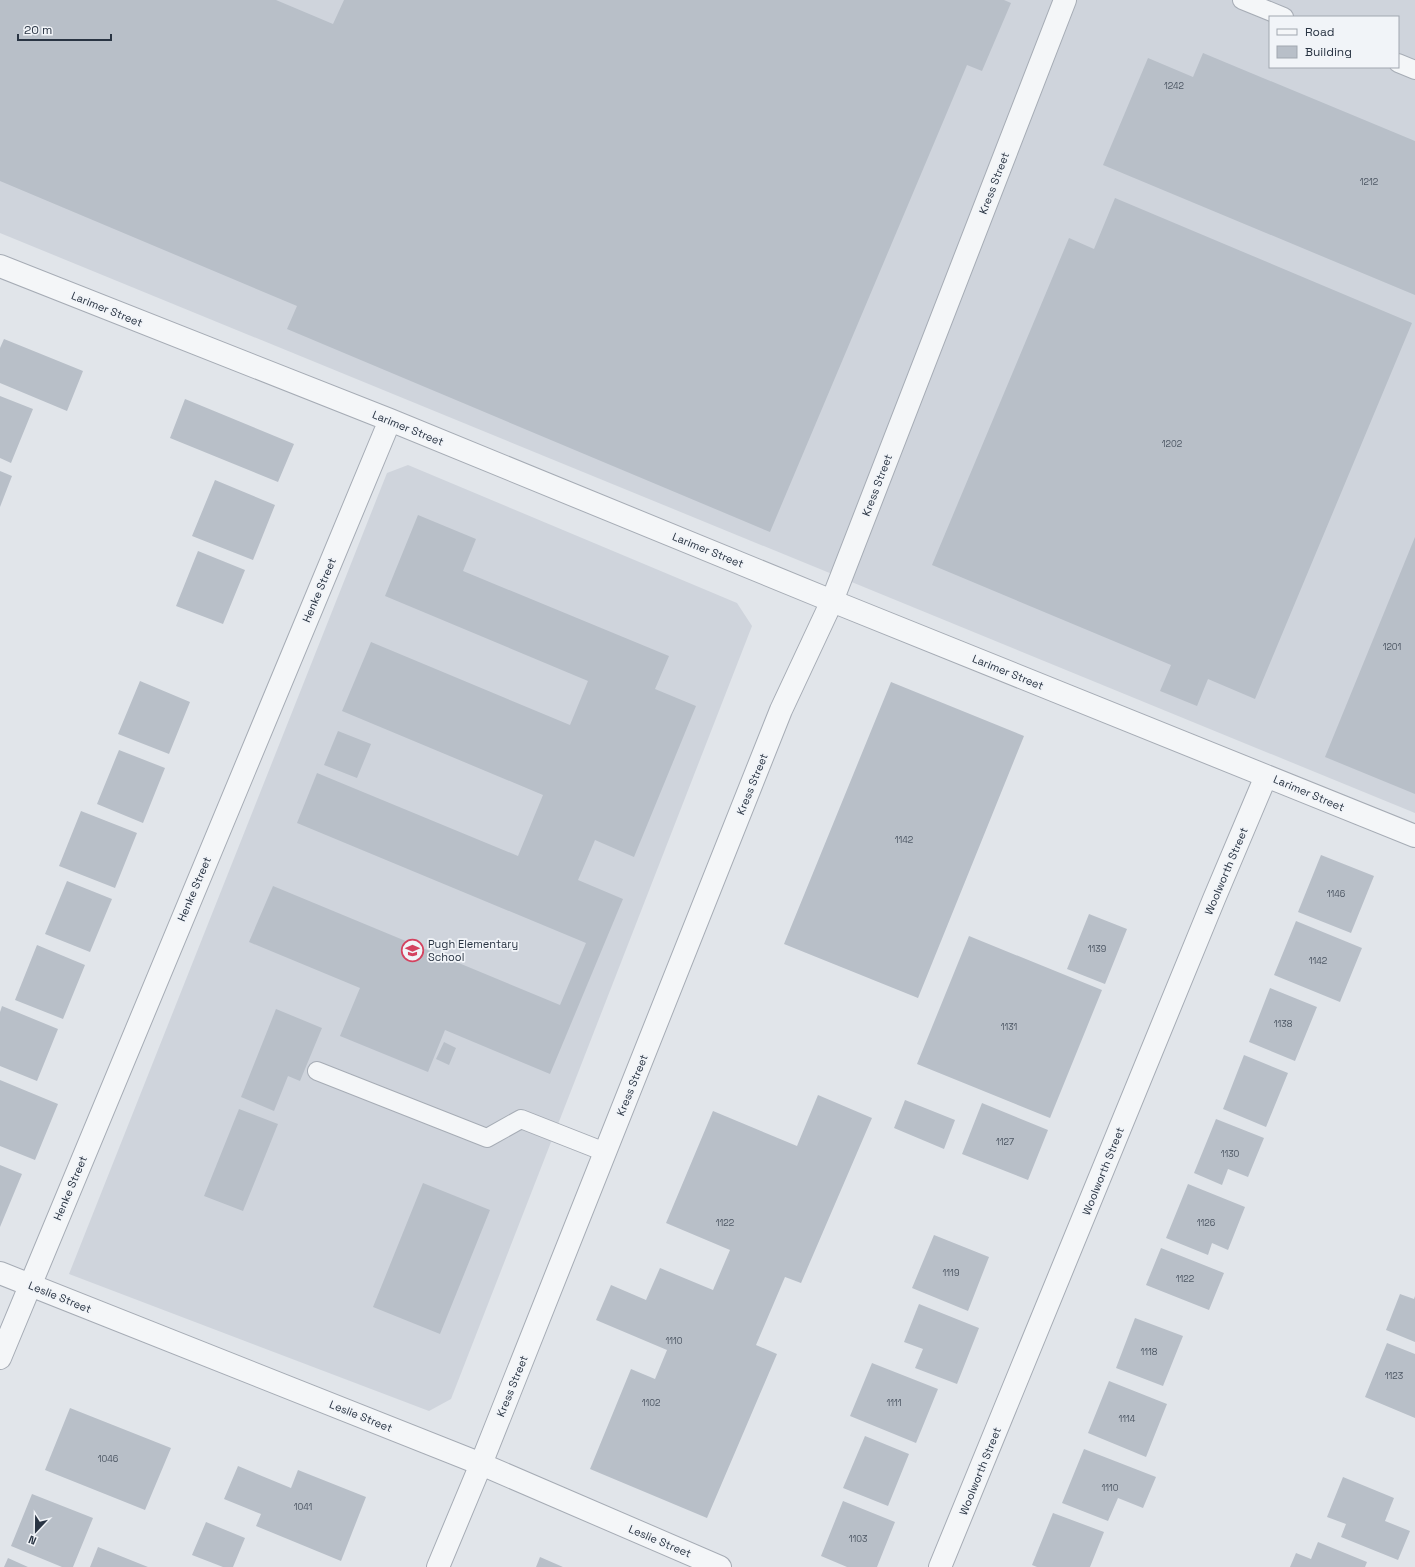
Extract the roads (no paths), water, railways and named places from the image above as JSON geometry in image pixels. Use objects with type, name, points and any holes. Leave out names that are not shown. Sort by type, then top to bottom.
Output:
[{"type":"street","name":"Kress Street","points":[[438,1567],[481,1464],[782,710],[832,601],[1065,0]]},
{"type":"street","name":"Larimer Street","points":[[0,266],[390,420],[1307,794],[1415,836]]},
{"type":"street","name":"Henke Street","points":[[0,1358],[390,420]]},
{"type":"street","name":"Woolworth Street","points":[[940,1567],[1214,899],[1266,776]]},
{"type":"street","name":"Leslie Street","points":[[0,1273],[481,1464],[720,1567]]},
{"type":"lane","points":[[1242,0],[1282,16]]},
{"type":"lane","points":[[1399,63],[1415,70]]},
{"type":"lane","points":[[317,1071],[487,1138],[521,1119],[605,1152]]},
{"type":"place","name":"Pugh Elementary School","points":[[412,950]]}]
